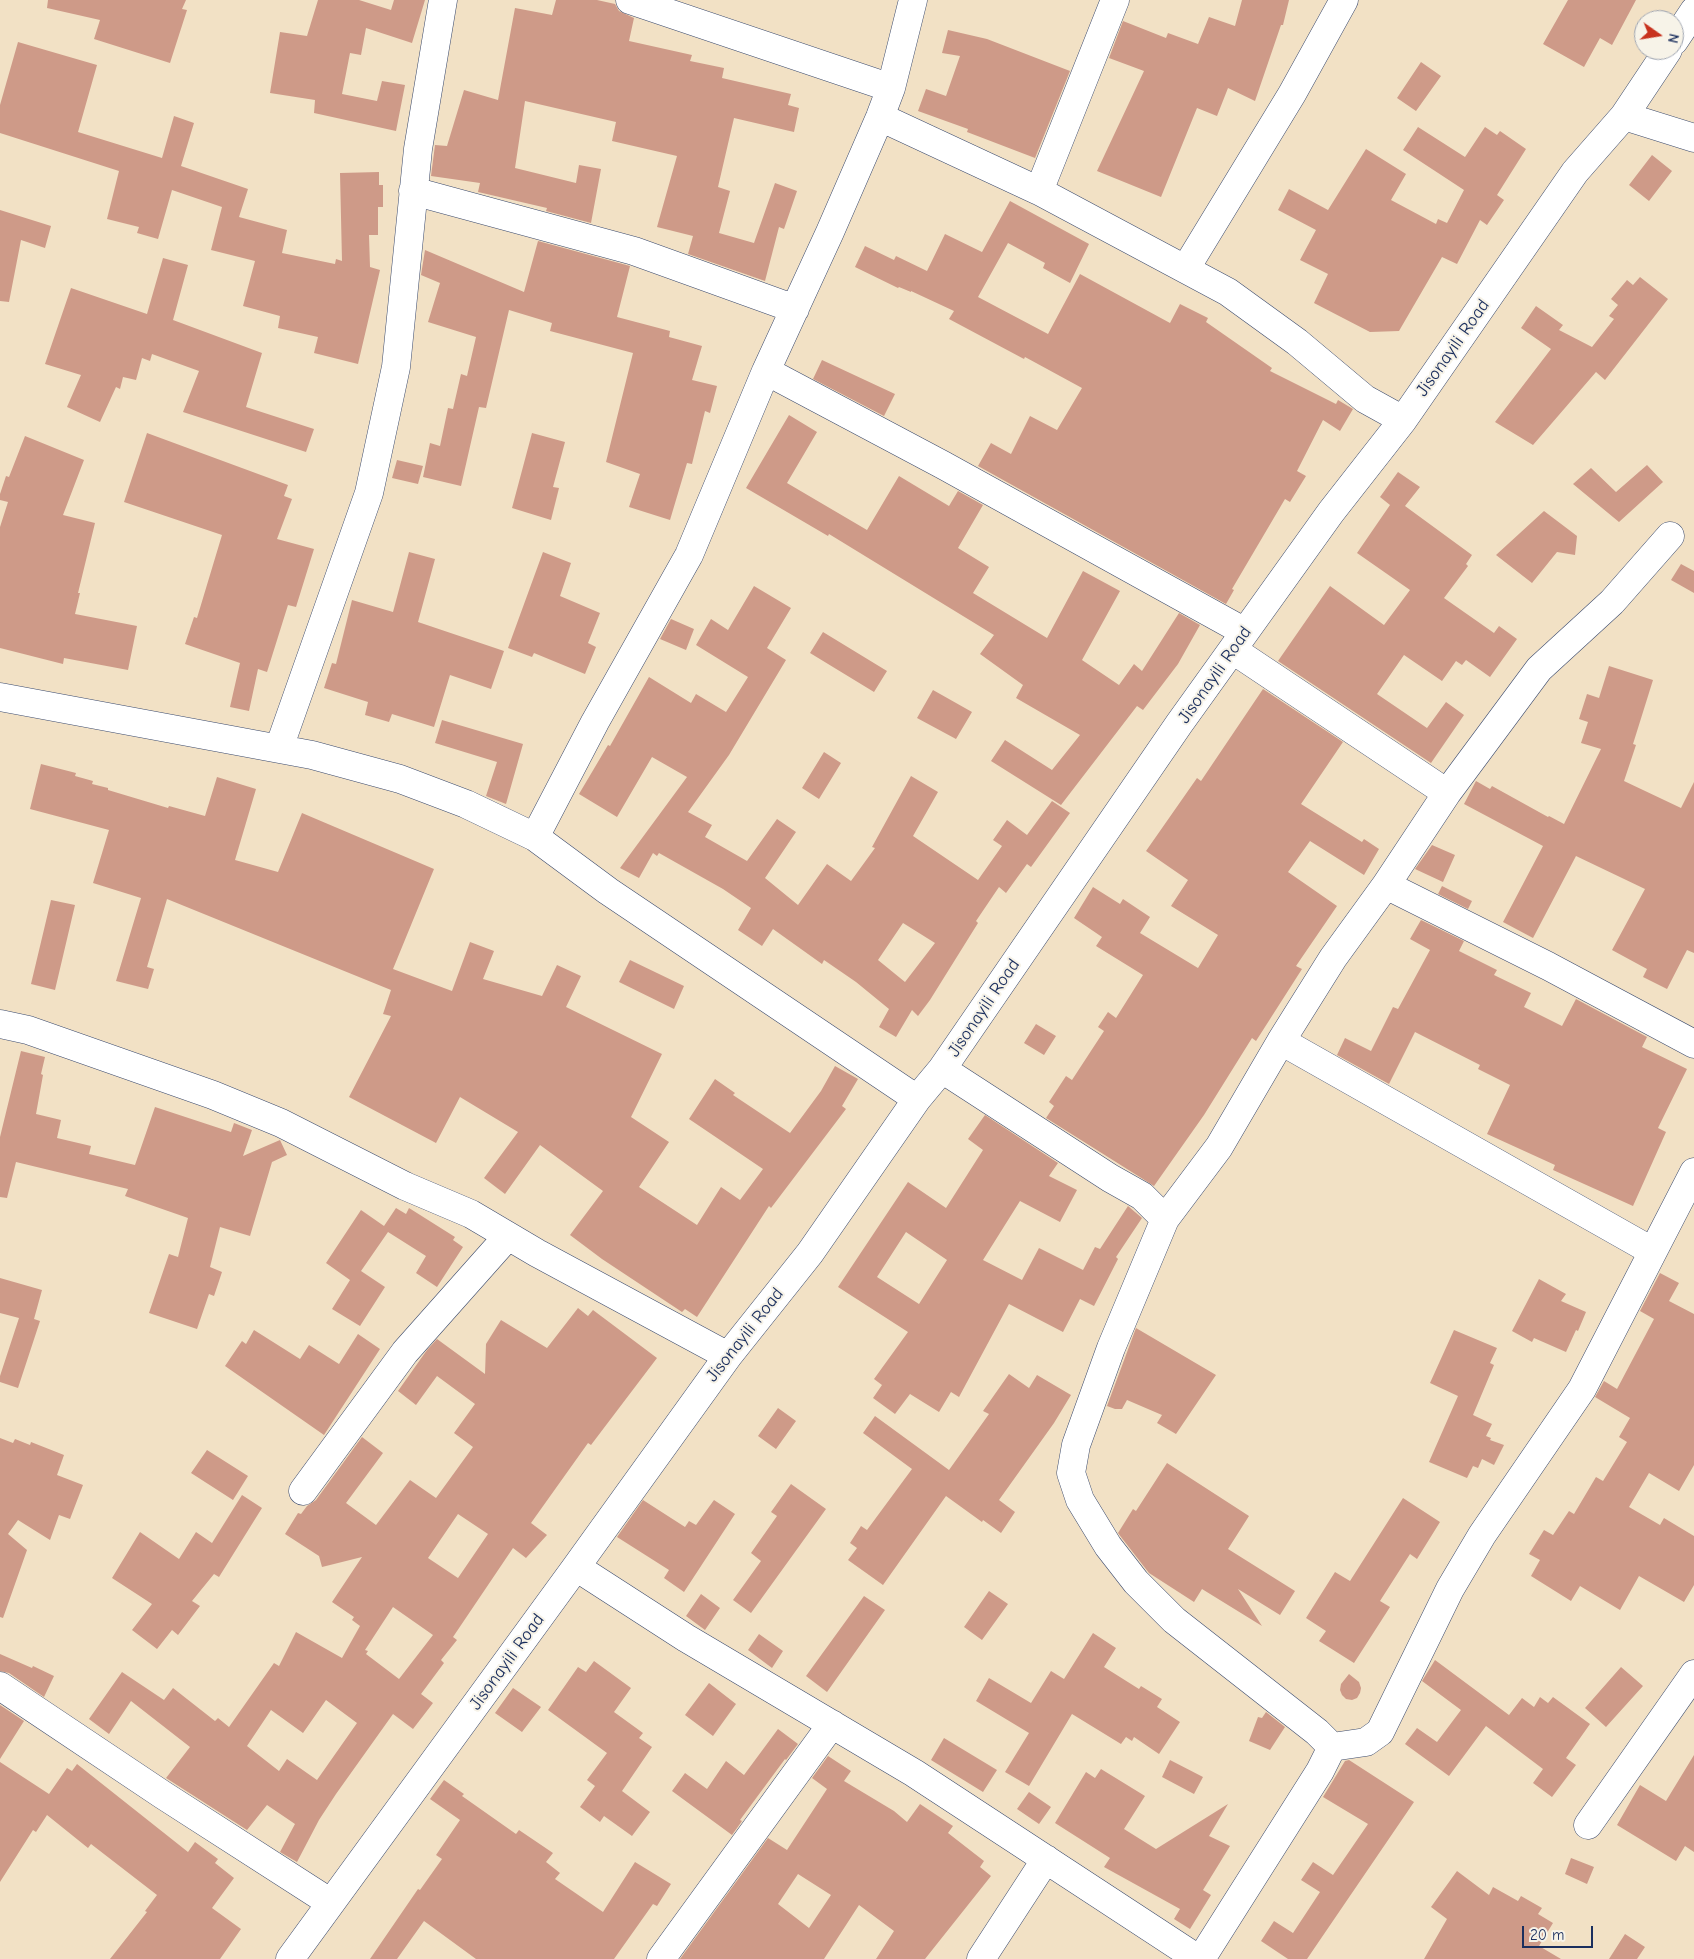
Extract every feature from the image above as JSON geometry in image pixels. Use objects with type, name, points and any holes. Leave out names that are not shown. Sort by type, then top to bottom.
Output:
[{"type":"street","points":[[278,748],[369,493],[396,367],[418,149],[443,0]]},
{"type":"street","points":[[630,0],[891,88]]},
{"type":"street","points":[[535,837],[595,722],[689,555],[766,371],[880,117],[891,88],[913,0]]},
{"type":"street","points":[[1039,191],[1115,0]]},
{"type":"street","points":[[1186,268],[1292,94],[1344,0]]},
{"type":"street","points":[[1684,26],[1694,10]]},
{"type":"street","name":"Jisonayili Road","points":[[290,1959],[728,1356],[810,1253],[917,1099],[942,1070],[1179,724],[1331,512],[1403,420],[1575,172],[1624,116],[1661,60]]},
{"type":"street","points":[[1624,116],[1694,138]]},
{"type":"street","points":[[880,117],[1039,191],[1228,292],[1297,342],[1365,398],[1403,420]]},
{"type":"street","points":[[413,191],[634,251],[795,310]]},
{"type":"street","points":[[766,371],[943,464],[1239,641],[1446,793]]},
{"type":"street","points":[[1332,1747],[1317,1732],[1174,1620],[1136,1582],[1108,1546],[1080,1500],[1071,1473],[1076,1445],[1108,1357],[1165,1219],[1219,1147],[1281,1040],[1333,958],[1386,885],[1446,793],[1539,669],[1612,602],[1670,536]]},
{"type":"street","points":[[0,697],[312,755],[400,779],[466,804],[535,837],[608,891],[917,1099]]},
{"type":"street","points":[[1386,885],[1548,966],[1694,1044]]},
{"type":"street","points":[[0,1024],[28,1030],[213,1095],[281,1123],[406,1186],[470,1214],[728,1356]]},
{"type":"street","points":[[1281,1040],[1652,1251]]},
{"type":"street","points":[[942,1070],[1110,1178],[1142,1196],[1165,1219]]},
{"type":"street","points":[[1332,1747],[1366,1742],[1380,1732],[1450,1589],[1482,1535],[1582,1389],[1652,1251],[1684,1217],[1694,1172]]},
{"type":"street","points":[[303,1491],[405,1352],[508,1236]]},
{"type":"street","points":[[576,1567],[686,1638],[914,1773],[1199,1959],[1315,1779],[1332,1747]]},
{"type":"street","points":[[1588,1825],[1694,1674]]},
{"type":"street","points":[[0,1686],[155,1790],[331,1903]]},
{"type":"street","points":[[661,1959],[832,1724]]},
{"type":"street","points":[[981,1959],[1046,1859]]},
{"type":"building","points":[[48,0],[186,0],[182,9],[187,10],[170,63],[94,39],[100,20],[47,8]]},
{"type":"building","points":[[318,0],[359,0],[391,10],[394,0],[425,0],[412,43],[366,28],[361,55],[350,53],[342,94],[377,101],[382,81],[405,85],[396,131],[314,113],[315,100],[270,93],[280,32],[307,36]]},
{"type":"building","points":[[556,0],[597,0],[615,4],[619,11],[634,18],[629,41],[692,55],[690,61],[724,68],[722,78],[791,94],[788,105],[799,108],[794,132],[734,118],[718,187],[730,191],[719,233],[754,243],[775,183],[797,191],[784,229],[779,227],[765,281],[688,254],[693,236],[657,227],[677,156],[612,141],[616,122],[525,101],[515,168],[576,183],[579,165],[601,169],[591,223],[546,211],[547,208],[478,192],[480,183],[431,176],[435,145],[447,146],[464,90],[498,100],[515,8],[552,15]]},
{"type":"building","points":[[1242,0],[1289,0],[1283,25],[1281,25],[1255,101],[1228,88],[1217,116],[1197,108],[1161,197],[1097,171],[1144,71],[1109,58],[1123,21],[1166,38],[1168,33],[1198,44],[1209,17],[1235,26]]},
{"type":"building","points":[[1568,0],[1636,0],[1612,45],[1600,38],[1584,67],[1543,44]]},
{"type":"building","points":[[948,30],[987,39],[1070,71],[1035,158],[967,132],[968,129],[918,111],[926,89],[946,96],[960,56],[942,53]]},
{"type":"building","points":[[18,42],[97,65],[78,132],[162,158],[174,116],[194,123],[181,166],[248,189],[239,217],[287,230],[282,253],[335,264],[336,259],[342,261],[340,173],[379,172],[379,185],[383,185],[383,207],[378,207],[378,235],[369,235],[370,267],[380,270],[358,364],[314,353],[318,337],[278,328],[280,316],[243,306],[255,261],[211,250],[222,207],[172,190],[158,239],[137,233],[139,227],[107,219],[119,171],[0,133],[0,105]]},
{"type":"building","points":[[1421,62],[1441,76],[1416,111],[1397,98]]},
{"type":"building","points":[[1418,127],[1465,157],[1485,127],[1497,135],[1500,131],[1526,149],[1497,195],[1504,200],[1487,225],[1480,220],[1457,264],[1442,257],[1399,331],[1370,332],[1314,303],[1328,274],[1300,260],[1316,230],[1278,210],[1289,189],[1328,210],[1366,149],[1406,174],[1391,200],[1436,224],[1438,219],[1447,223],[1464,190],[1403,150]]},
{"type":"building","points":[[1652,155],[1672,171],[1649,201],[1629,185]]},
{"type":"building","points":[[1010,201],[1089,244],[1070,283],[1043,268],[1045,263],[1008,243],[978,297],[1048,334],[1080,274],[1170,323],[1180,304],[1208,318],[1206,322],[1272,368],[1270,371],[1336,404],[1338,400],[1353,409],[1340,431],[1323,420],[1297,471],[1306,476],[1290,502],[1285,499],[1232,589],[1234,590],[1226,604],[978,466],[991,443],[1011,454],[1030,416],[1057,430],[1082,388],[949,319],[954,311],[911,291],[898,288],[855,267],[865,246],[894,260],[896,256],[927,271],[945,234],[982,252]]},
{"type":"building","points":[[0,210],[51,226],[45,248],[21,240],[9,302],[0,301]]},
{"type":"building","points":[[538,241],[630,266],[617,317],[670,331],[669,337],[702,346],[692,380],[717,386],[710,413],[705,411],[692,464],[687,463],[670,520],[629,507],[640,474],[606,462],[633,353],[550,331],[552,323],[509,310],[486,408],[479,407],[461,486],[423,477],[430,443],[440,446],[448,408],[453,409],[461,374],[467,376],[476,337],[428,322],[440,283],[421,275],[425,250],[524,292]]},
{"type":"building","points":[[163,258],[188,265],[173,320],[262,353],[246,407],[314,429],[306,452],[183,412],[199,371],[152,354],[150,361],[142,358],[136,380],[123,377],[120,389],[116,387],[100,422],[67,407],[81,375],[45,364],[71,288],[147,314]]},
{"type":"building","points":[[1640,277],[1668,299],[1605,380],[1596,372],[1533,445],[1495,422],[1551,349],[1521,328],[1536,306],[1563,325],[1559,330],[1592,347],[1614,319],[1609,316],[1618,305],[1611,299],[1627,280],[1633,285]]},
{"type":"building","points":[[822,360],[895,394],[884,416],[813,379]]},
{"type":"building","points":[[789,415],[817,432],[787,483],[867,530],[899,476],[949,506],[958,491],[983,505],[958,548],[989,567],[973,593],[1047,638],[1083,571],[1120,591],[1082,660],[1119,685],[1134,664],[1142,671],[1179,613],[1200,625],[1178,664],[1143,710],[1137,706],[1061,805],[991,761],[1005,740],[1052,770],[1080,735],[1016,698],[1023,685],[980,654],[994,635],[829,534],[828,536],[746,488]]},
{"type":"building","points":[[147,433],[288,485],[284,496],[292,499],[277,539],[314,549],[296,607],[288,605],[267,672],[258,669],[249,711],[230,707],[240,663],[185,644],[194,617],[197,618],[222,535],[124,502]]},
{"type":"building","points":[[532,433],[565,442],[553,487],[559,488],[551,520],[512,508]]},
{"type":"building","points":[[25,436],[84,460],[63,515],[95,523],[78,593],[80,593],[75,614],[137,626],[128,670],[64,658],[63,664],[0,648],[0,527],[8,502],[0,500],[0,494],[6,476],[9,477]]},
{"type":"building","points":[[397,460],[423,466],[418,484],[392,478]]},
{"type":"building","points":[[1647,465],[1663,482],[1619,522],[1573,484],[1591,468],[1616,492]]},
{"type":"building","points":[[1398,472],[1420,487],[1405,506],[1472,555],[1466,564],[1468,566],[1444,598],[1494,633],[1499,626],[1517,639],[1490,677],[1466,660],[1462,665],[1456,661],[1442,681],[1404,655],[1377,694],[1427,728],[1446,702],[1464,715],[1431,763],[1278,661],[1330,586],[1384,625],[1410,590],[1357,553],[1390,505],[1380,497]]},
{"type":"building","points":[[1544,511],[1577,536],[1575,555],[1557,552],[1532,583],[1496,555]]},
{"type":"building","points":[[409,552],[435,559],[418,622],[504,651],[491,689],[450,675],[434,727],[392,714],[389,722],[365,715],[368,702],[324,688],[332,663],[336,664],[352,600],[393,612]]},
{"type":"building","points":[[543,552],[571,563],[560,596],[600,613],[588,643],[596,647],[585,674],[534,653],[532,657],[508,648]]},
{"type":"building","points":[[1681,564],[1694,571],[1694,593],[1671,580]]},
{"type":"building","points":[[754,586],[791,608],[767,648],[786,660],[729,755],[688,812],[712,825],[705,837],[747,861],[777,819],[796,832],[765,878],[798,905],[827,864],[851,881],[875,848],[872,847],[911,776],[938,792],[913,836],[978,880],[1002,846],[993,840],[1007,820],[1027,835],[1052,801],[1070,813],[1031,867],[1027,864],[1006,893],[999,887],[976,921],[978,923],[930,1000],[918,1016],[912,1010],[896,1037],[879,1027],[889,1009],[856,982],[824,960],[822,964],[773,929],[762,946],[738,930],[751,908],[723,889],[659,853],[657,856],[653,853],[639,878],[620,868],[687,777],[652,757],[617,817],[579,794],[608,745],[610,746],[649,677],[691,703],[696,694],[726,712],[748,677],[696,645],[711,619],[728,630]],"holes":[[[903,923],[935,943],[905,982],[878,960]]]},
{"type":"building","points":[[671,619],[694,629],[686,650],[660,639]]},
{"type":"building","points":[[823,632],[887,671],[874,692],[810,653]]},
{"type":"building","points":[[1609,666],[1653,680],[1633,744],[1636,745],[1624,781],[1681,808],[1694,782],[1694,953],[1687,950],[1667,989],[1643,977],[1647,969],[1612,950],[1645,889],[1576,856],[1533,938],[1503,922],[1543,846],[1464,804],[1476,781],[1490,789],[1492,786],[1564,824],[1601,749],[1581,743],[1588,722],[1579,719],[1587,694],[1599,698]]},
{"type":"building","points":[[1263,689],[1343,742],[1301,804],[1362,842],[1364,839],[1379,849],[1364,875],[1310,841],[1288,872],[1337,906],[1296,966],[1302,969],[1256,1041],[1252,1038],[1204,1115],[1154,1186],[1046,1118],[1054,1106],[1049,1102],[1066,1076],[1072,1080],[1104,1031],[1098,1027],[1108,1012],[1116,1018],[1143,975],[1096,946],[1102,937],[1074,918],[1093,887],[1120,904],[1123,899],[1150,917],[1140,933],[1198,968],[1218,935],[1171,906],[1188,880],[1146,851],[1197,778],[1201,781]]},
{"type":"building","points":[[933,690],[972,712],[956,739],[917,718]]},
{"type":"building","points":[[442,720],[523,744],[506,804],[486,796],[497,762],[435,743]]},
{"type":"building","points":[[824,752],[841,763],[819,799],[802,788]]},
{"type":"building","points":[[41,764],[76,773],[75,776],[93,781],[92,784],[108,788],[108,790],[168,808],[169,806],[205,816],[217,777],[256,789],[235,860],[278,872],[302,813],[434,869],[393,969],[452,991],[470,942],[494,951],[483,979],[542,996],[557,965],[581,976],[566,1007],[662,1054],[631,1117],[669,1142],[639,1187],[697,1225],[721,1187],[740,1200],[763,1169],[689,1119],[715,1079],[735,1093],[733,1095],[790,1133],[821,1091],[835,1066],[858,1079],[842,1106],[846,1109],[771,1208],[769,1206],[697,1317],[685,1309],[682,1312],[602,1259],[570,1235],[603,1191],[540,1145],[505,1194],[484,1178],[518,1132],[460,1097],[436,1143],[349,1097],[391,1016],[383,1014],[391,990],[167,899],[147,967],[154,969],[148,989],[116,981],[141,898],[93,883],[109,830],[30,809]]},
{"type":"building","points":[[1432,845],[1455,855],[1443,882],[1415,869]]},
{"type":"building","points":[[1442,886],[1472,901],[1468,909],[1438,894]]},
{"type":"building","points":[[51,900],[75,905],[55,990],[31,984]]},
{"type":"building","points":[[1421,920],[1464,941],[1459,951],[1497,970],[1494,975],[1531,993],[1524,1007],[1562,1026],[1576,999],[1647,1037],[1642,1047],[1687,1069],[1658,1128],[1666,1132],[1633,1206],[1553,1170],[1555,1165],[1487,1134],[1510,1085],[1478,1069],[1480,1065],[1415,1032],[1389,1084],[1337,1055],[1345,1038],[1371,1051],[1393,1007],[1398,1009],[1430,950],[1410,939]]},
{"type":"building","points":[[630,960],[684,986],[674,1009],[619,982]]},
{"type":"building","points":[[1036,1024],[1056,1036],[1044,1055],[1024,1043]]},
{"type":"building","points":[[21,1051],[45,1057],[36,1114],[61,1120],[57,1138],[91,1146],[89,1154],[135,1165],[155,1107],[231,1132],[234,1123],[252,1130],[243,1156],[280,1140],[287,1155],[272,1162],[250,1236],[220,1227],[210,1267],[222,1272],[214,1296],[209,1294],[197,1329],[149,1313],[169,1254],[178,1257],[188,1218],[125,1196],[128,1189],[16,1162],[7,1198],[0,1197],[0,1137]]},
{"type":"building","points":[[985,1115],[1058,1163],[1049,1176],[1077,1190],[1060,1222],[1020,1201],[983,1260],[1022,1280],[1039,1248],[1083,1270],[1095,1247],[1100,1249],[1128,1206],[1142,1218],[1116,1257],[1118,1259],[1094,1306],[1080,1299],[1063,1332],[1009,1304],[959,1397],[951,1392],[939,1412],[910,1394],[895,1414],[873,1398],[882,1385],[874,1379],[908,1332],[838,1287],[908,1182],[946,1208],[983,1150],[968,1139]],"holes":[[[906,1232],[947,1260],[919,1304],[877,1277]]]},
{"type":"building","points":[[396,1208],[406,1214],[409,1208],[455,1237],[453,1240],[463,1247],[437,1287],[416,1273],[426,1256],[388,1232],[361,1271],[385,1287],[360,1326],[332,1309],[350,1280],[326,1263],[361,1210],[384,1226]]},
{"type":"building","points":[[1660,1273],[1679,1283],[1669,1301],[1694,1314],[1694,1465],[1679,1491],[1649,1473],[1629,1507],[1660,1525],[1664,1518],[1694,1536],[1694,1585],[1684,1602],[1639,1576],[1620,1610],[1580,1586],[1571,1601],[1531,1576],[1540,1560],[1529,1554],[1544,1530],[1553,1535],[1569,1511],[1574,1514],[1596,1477],[1603,1481],[1627,1442],[1619,1437],[1630,1418],[1595,1397],[1604,1381],[1617,1389],[1654,1319],[1640,1311]]},
{"type":"building","points":[[0,1278],[42,1290],[34,1319],[40,1321],[18,1388],[0,1382],[0,1376],[19,1318],[0,1313]]},
{"type":"building","points":[[1539,1279],[1566,1294],[1561,1301],[1586,1312],[1566,1352],[1534,1338],[1532,1342],[1512,1331]]},
{"type":"building","points":[[578,1308],[588,1316],[593,1310],[657,1358],[591,1445],[588,1443],[531,1523],[547,1535],[526,1558],[513,1548],[453,1637],[457,1640],[441,1660],[444,1663],[421,1694],[433,1703],[413,1729],[393,1714],[319,1820],[297,1862],[280,1852],[295,1824],[267,1805],[247,1830],[166,1778],[190,1747],[131,1701],[109,1734],[89,1719],[122,1672],[164,1700],[173,1688],[215,1721],[218,1718],[229,1727],[274,1663],[279,1666],[296,1632],[342,1658],[360,1626],[352,1620],[354,1617],[332,1602],[362,1557],[322,1567],[319,1556],[285,1534],[298,1513],[301,1514],[307,1506],[316,1500],[362,1437],[383,1453],[346,1503],[376,1525],[410,1480],[436,1498],[473,1447],[454,1433],[475,1404],[437,1376],[416,1405],[398,1391],[437,1339],[485,1374],[486,1344],[501,1320],[547,1348]],"holes":[[[458,1514],[488,1534],[458,1578],[428,1558]],[[393,1607],[433,1635],[399,1679],[366,1654],[368,1651],[365,1650]],[[326,1700],[357,1723],[317,1780],[287,1759],[279,1771],[247,1746],[271,1710],[303,1733]]]},
{"type":"building","points":[[1136,1328],[1216,1375],[1176,1434],[1157,1423],[1162,1415],[1127,1400],[1122,1409],[1107,1406]]},
{"type":"building","points":[[254,1330],[300,1359],[309,1345],[339,1364],[358,1334],[380,1349],[324,1435],[225,1366],[242,1341],[246,1344]]},
{"type":"building","points":[[1454,1330],[1497,1348],[1490,1363],[1494,1365],[1473,1415],[1492,1424],[1486,1436],[1491,1438],[1490,1440],[1504,1445],[1494,1465],[1482,1459],[1478,1468],[1473,1466],[1467,1478],[1429,1462],[1458,1396],[1430,1383]]},
{"type":"building","points":[[1009,1374],[1029,1388],[1037,1375],[1071,1395],[1054,1423],[999,1500],[1015,1512],[1001,1533],[946,1496],[883,1585],[848,1560],[857,1548],[850,1543],[861,1526],[867,1530],[912,1469],[863,1433],[875,1416],[949,1470],[989,1414],[983,1411]]},
{"type":"building","points":[[778,1408],[796,1421],[776,1449],[758,1436]]},
{"type":"building","points":[[0,1438],[13,1443],[15,1439],[30,1445],[31,1442],[64,1455],[57,1475],[83,1485],[70,1519],[59,1515],[50,1540],[18,1520],[8,1534],[27,1550],[3,1618],[0,1617]]},
{"type":"building","points":[[207,1450],[248,1476],[233,1500],[191,1473]]},
{"type":"building","points":[[1167,1463],[1249,1516],[1228,1549],[1295,1591],[1280,1615],[1238,1589],[1262,1626],[1202,1589],[1194,1602],[1149,1573],[1118,1533],[1133,1509],[1136,1511]]},
{"type":"building","points":[[791,1484],[826,1509],[751,1613],[733,1600],[761,1561],[751,1553],[777,1516],[771,1512]]},
{"type":"building","points":[[242,1495],[262,1508],[219,1577],[214,1574],[192,1601],[200,1606],[178,1635],[172,1630],[157,1649],[132,1630],[152,1604],[112,1578],[140,1532],[179,1559],[196,1532],[212,1543]]},
{"type":"building","points":[[1403,1498],[1440,1522],[1417,1559],[1410,1554],[1380,1601],[1390,1607],[1354,1663],[1319,1641],[1326,1631],[1306,1618],[1335,1572],[1350,1581]]},
{"type":"building","points":[[643,1500],[685,1527],[689,1521],[696,1525],[714,1500],[735,1514],[684,1592],[664,1578],[669,1570],[617,1537]]},
{"type":"building","points":[[989,1591],[1008,1604],[982,1640],[964,1627]]},
{"type":"building","points":[[701,1594],[720,1608],[705,1630],[686,1616]]},
{"type":"building","points":[[864,1596],[885,1610],[827,1692],[806,1676]]},
{"type":"building","points":[[1093,1633],[1116,1648],[1104,1667],[1139,1689],[1141,1686],[1162,1699],[1157,1707],[1180,1722],[1159,1754],[1134,1737],[1132,1741],[1126,1737],[1121,1744],[1072,1714],[1029,1786],[1005,1772],[1029,1733],[976,1701],[989,1678],[1031,1703],[1051,1671],[1064,1679]]},
{"type":"building","points":[[759,1634],[783,1651],[772,1668],[748,1650]]},
{"type":"building","points":[[0,1654],[54,1676],[44,1697],[9,1673],[0,1671]]},
{"type":"building","points":[[1435,1660],[1509,1715],[1522,1698],[1534,1707],[1540,1697],[1548,1703],[1553,1697],[1590,1724],[1566,1758],[1576,1765],[1552,1797],[1533,1783],[1543,1769],[1486,1726],[1449,1776],[1405,1744],[1417,1728],[1437,1742],[1461,1710],[1422,1681]]},
{"type":"building","points":[[594,1661],[631,1688],[614,1712],[643,1733],[639,1738],[652,1747],[622,1791],[650,1812],[632,1836],[604,1816],[600,1822],[580,1807],[595,1786],[587,1780],[607,1753],[548,1710],[578,1667],[586,1672]]},
{"type":"building","points":[[1621,1667],[1643,1686],[1606,1727],[1585,1708]]},
{"type":"building","points":[[1349,1674],[1359,1682],[1361,1688],[1357,1698],[1352,1700],[1346,1699],[1340,1690],[1341,1684]]},
{"type":"building","points":[[709,1683],[736,1704],[713,1736],[685,1715]]},
{"type":"building","points":[[513,1688],[541,1707],[522,1732],[495,1713]]},
{"type":"building","points":[[0,1705],[24,1721],[0,1759]]},
{"type":"building","points":[[1266,1712],[1285,1727],[1270,1750],[1249,1741],[1258,1717],[1262,1718]]},
{"type":"building","points":[[778,1729],[798,1744],[740,1820],[742,1821],[732,1835],[672,1791],[685,1773],[707,1789],[726,1761],[744,1775]]},
{"type":"building","points":[[944,1738],[997,1770],[983,1792],[931,1760]]},
{"type":"building","points":[[1694,1755],[1694,1852],[1685,1846],[1676,1861],[1617,1825],[1640,1785],[1666,1801]]},
{"type":"building","points":[[828,1756],[851,1771],[844,1781],[894,1811],[907,1822],[920,1804],[953,1826],[948,1833],[984,1861],[980,1867],[991,1876],[925,1959],[876,1959],[894,1931],[859,1905],[824,1959],[680,1959],[768,1838],[787,1850],[827,1789],[812,1778]],"holes":[[[798,1874],[831,1895],[809,1928],[778,1904]]]},
{"type":"building","points":[[1170,1760],[1203,1777],[1194,1794],[1162,1777]]},
{"type":"building","points":[[1349,1760],[1414,1802],[1307,1959],[1288,1959],[1261,1941],[1274,1921],[1293,1933],[1320,1892],[1301,1880],[1313,1862],[1333,1875],[1368,1824],[1323,1797],[1345,1761]]},
{"type":"building","points":[[0,1762],[49,1794],[67,1768],[72,1771],[77,1764],[188,1852],[195,1842],[218,1859],[215,1863],[234,1878],[212,1908],[241,1929],[220,1959],[110,1959],[147,1912],[145,1911],[157,1895],[91,1844],[88,1848],[47,1815],[36,1832],[33,1830],[0,1882]]},
{"type":"building","points":[[1101,1769],[1145,1796],[1124,1829],[1156,1849],[1228,1804],[1209,1836],[1230,1846],[1203,1890],[1211,1895],[1190,1929],[1174,1919],[1180,1909],[1104,1867],[1110,1858],[1055,1823],[1086,1772],[1095,1778]]},
{"type":"building","points":[[444,1780],[464,1794],[462,1796],[516,1834],[519,1830],[553,1853],[546,1862],[560,1873],[555,1879],[603,1912],[635,1862],[671,1884],[657,1906],[653,1904],[614,1959],[476,1959],[424,1921],[397,1959],[370,1959],[418,1889],[420,1890],[442,1859],[436,1855],[460,1820],[430,1799]]},
{"type":"building","points":[[1029,1792],[1051,1807],[1039,1824],[1017,1809]]},
{"type":"building","points":[[1571,1858],[1594,1867],[1587,1884],[1565,1874]]},
{"type":"building","points":[[1457,1871],[1489,1895],[1493,1887],[1518,1901],[1521,1896],[1542,1908],[1538,1914],[1553,1923],[1539,1946],[1561,1959],[1424,1959],[1447,1919],[1431,1907]]},
{"type":"building","points":[[1625,1934],[1645,1947],[1637,1959],[1609,1959]]}]
